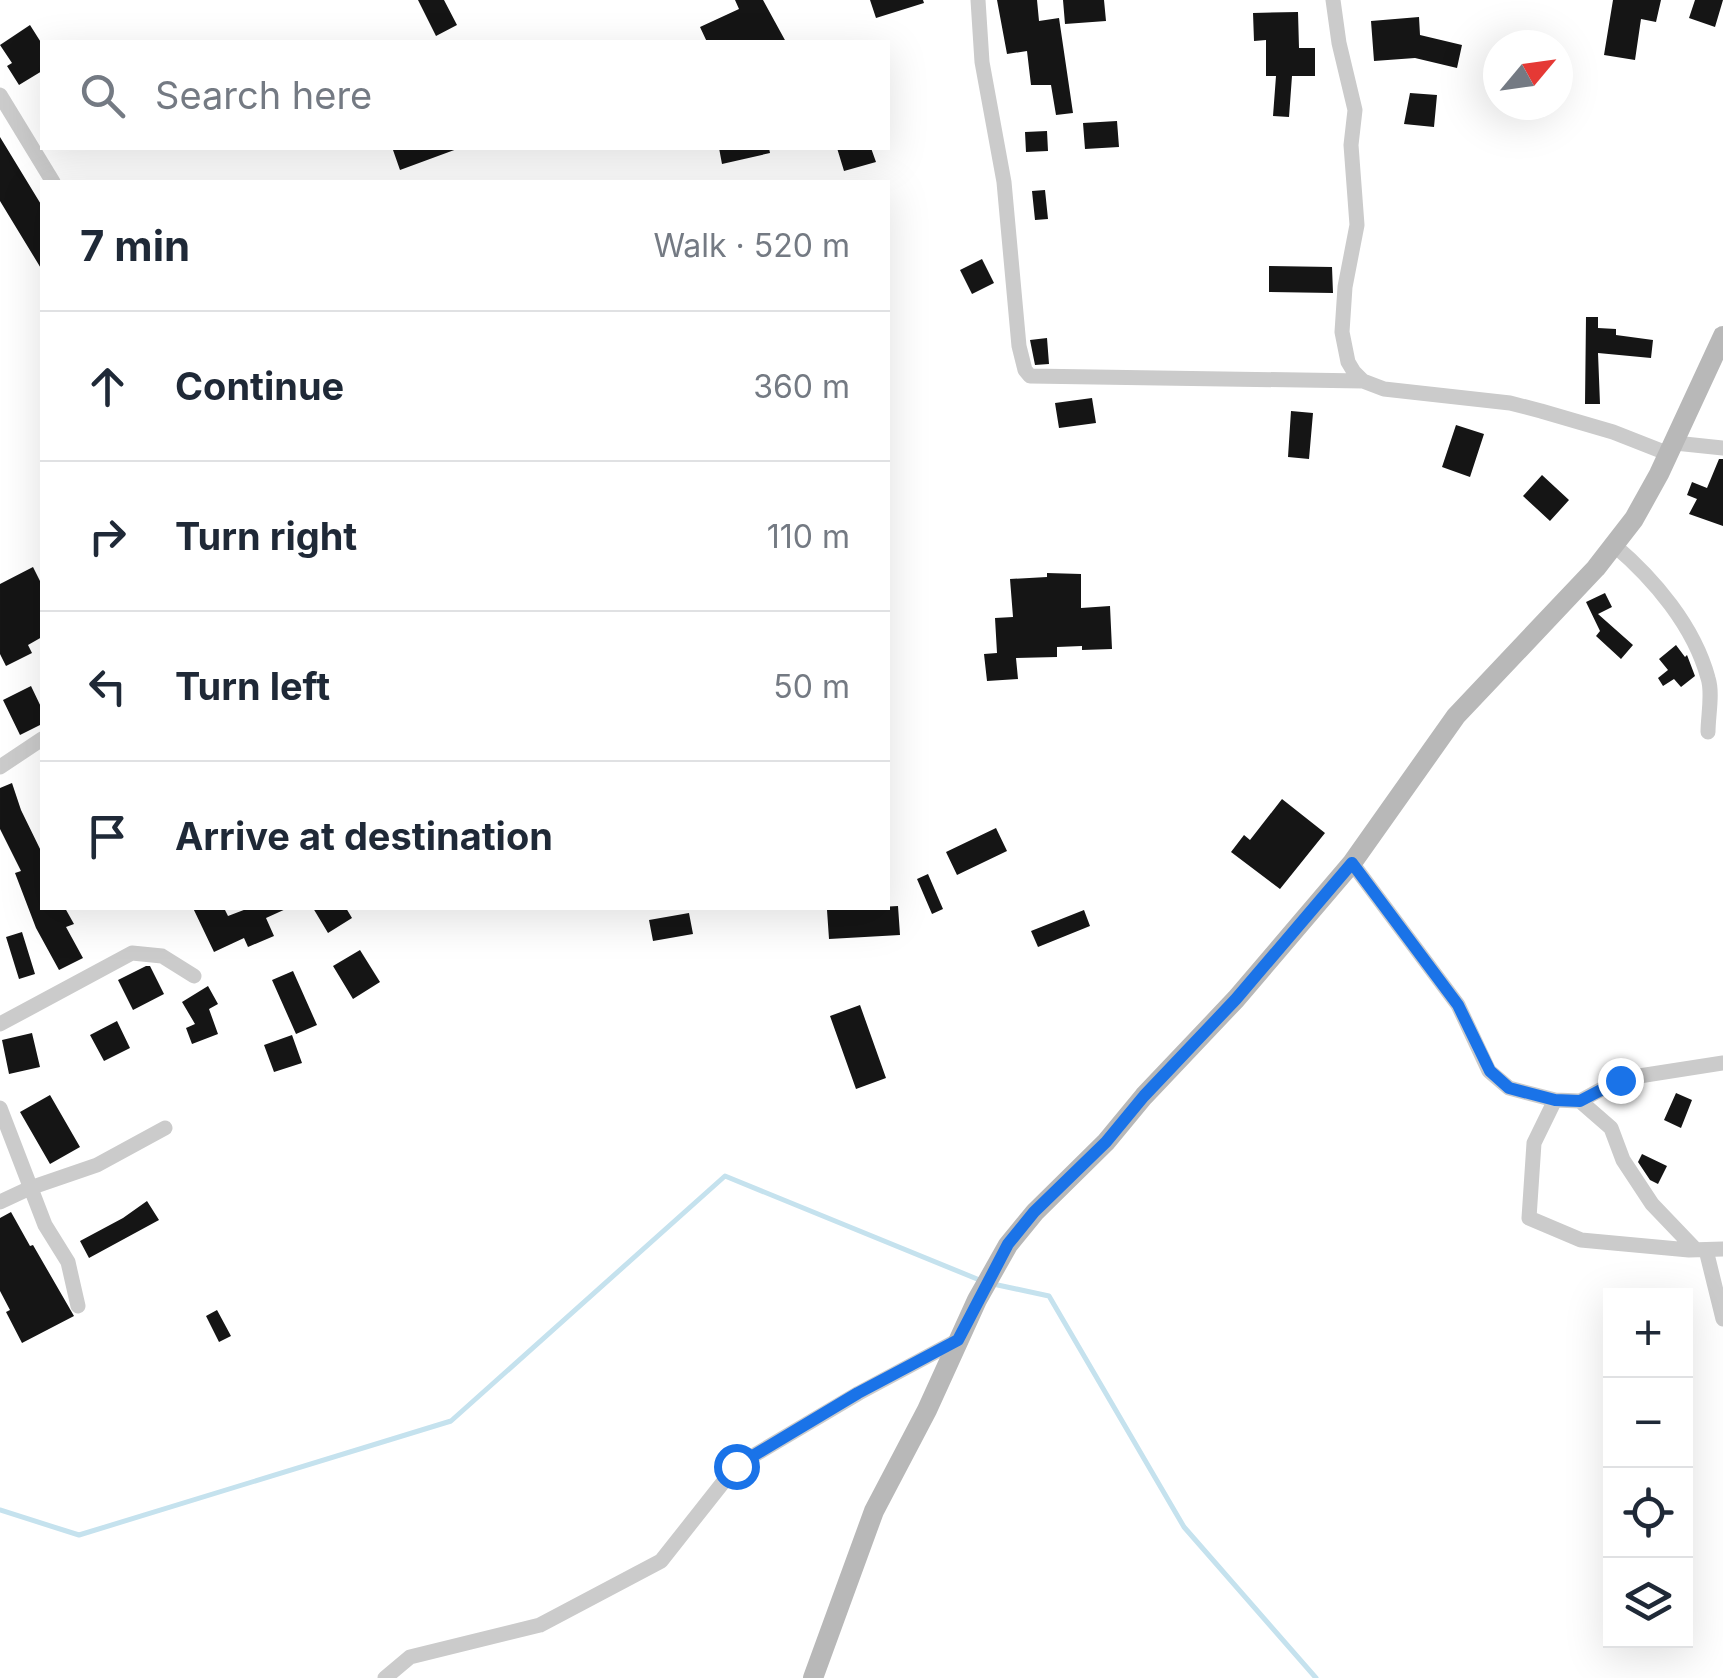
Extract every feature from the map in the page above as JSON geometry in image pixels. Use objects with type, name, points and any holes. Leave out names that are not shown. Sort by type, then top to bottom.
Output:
[{"type":"street","points":[[978,0],[982,62],[1004,182],[1019,346],[1030,376],[1364,381],[1384,389],[1510,404],[1672,448],[1723,448]]},
{"type":"street","points":[[1333,0],[1355,110],[1351,144],[1357,225],[1345,287],[1342,332],[1348,362],[1364,381]]},
{"type":"street","points":[[0,95],[52,180]]},
{"type":"street","points":[[813,1678],[874,1511],[1008,1244],[1236,999],[1352,863],[1456,716],[1614,545],[1634,519],[1672,448],[1723,336]]},
{"type":"street","points":[[1614,545],[1644,570],[1688,630],[1710,680],[1708,732]]},
{"type":"street","points":[[0,767],[40,740]]},
{"type":"street","points":[[1352,863],[1458,1005],[1490,1071],[1509,1088],[1555,1100],[1580,1101],[1620,1080],[1723,1063]]},
{"type":"street","points":[[0,1024],[132,953],[162,956],[194,976]]},
{"type":"street","points":[[1555,1100],[1534,1143],[1529,1218],[1581,1240],[1723,1249]]},
{"type":"street","points":[[1580,1101],[1610,1128],[1623,1160],[1652,1204],[1701,1250],[1723,1319]]},
{"type":"street","points":[[0,1108],[45,1225],[68,1262],[78,1306]]},
{"type":"street","points":[[0,1202],[97,1165],[165,1128]]},
{"type":"street","points":[[386,1678],[410,1657],[540,1625],[661,1561],[736,1466],[858,1393],[958,1340]]},
{"type":"building","points":[[418,0],[444,0],[457,25],[436,36]]},
{"type":"building","points":[[735,0],[763,0],[785,40],[706,40],[700,27],[739,9]]},
{"type":"building","points":[[870,0],[923,0],[924,3],[876,18]]},
{"type":"building","points":[[997,0],[1037,0],[1039,21],[1059,18],[1073,113],[1056,115],[1051,85],[1031,85],[1027,51],[1007,54]]},
{"type":"building","points":[[1063,0],[1104,0],[1106,21],[1065,24]]},
{"type":"building","points":[[1613,0],[1661,0],[1656,22],[1641,19],[1635,60],[1604,55]]},
{"type":"building","points":[[1695,0],[1723,0],[1715,27],[1689,18]]},
{"type":"building","points":[[1298,12],[1299,48],[1315,48],[1315,76],[1292,76],[1289,117],[1273,116],[1276,76],[1266,76],[1266,40],[1254,41],[1253,13]]},
{"type":"building","points":[[1419,17],[1420,35],[1462,45],[1457,68],[1415,58],[1374,61],[1371,21]]},
{"type":"building","points":[[30,25],[40,41],[40,72],[19,85],[7,66],[12,63],[0,45]]},
{"type":"building","points":[[1410,93],[1437,95],[1434,127],[1404,124]]},
{"type":"building","points":[[1117,121],[1119,147],[1085,149],[1083,123]]},
{"type":"building","points":[[1047,131],[1048,151],[1026,152],[1025,132]]},
{"type":"building","points":[[0,137],[40,203],[40,267],[0,201]]},
{"type":"building","points":[[393,150],[454,150],[400,170]]},
{"type":"building","points":[[719,150],[769,150],[770,153],[722,164]]},
{"type":"building","points":[[838,150],[872,150],[876,162],[844,171]]},
{"type":"building","points":[[1045,190],[1048,219],[1035,220],[1032,191]]},
{"type":"building","points":[[982,259],[994,283],[972,294],[960,270]]},
{"type":"building","points":[[1269,266],[1332,267],[1333,293],[1269,292]]},
{"type":"building","points":[[1586,317],[1598,317],[1598,328],[1616,329],[1616,335],[1653,340],[1651,358],[1598,353],[1600,404],[1585,404]]},
{"type":"building","points":[[1047,338],[1049,364],[1035,365],[1030,340]]},
{"type":"building","points":[[1092,398],[1096,423],[1059,428],[1055,403]]},
{"type":"building","points":[[1291,411],[1313,413],[1309,459],[1288,457]]},
{"type":"building","points":[[1456,425],[1484,434],[1470,477],[1442,467]]},
{"type":"building","points":[[1719,459],[1723,459],[1723,526],[1689,514],[1697,499],[1687,495],[1692,482],[1707,488]]},
{"type":"building","points":[[1542,475],[1569,500],[1550,521],[1523,496]]},
{"type":"building","points":[[33,567],[40,581],[40,638],[28,645],[32,653],[6,666],[0,654],[0,584]]},
{"type":"building","points":[[1047,573],[1081,574],[1081,608],[1110,606],[1112,649],[1057,647],[1057,657],[1016,658],[1018,679],[987,681],[984,654],[997,653],[995,618],[1013,617],[1010,579],[1047,577]]},
{"type":"building","points":[[1605,593],[1612,607],[1598,614],[1633,645],[1621,659],[1596,636],[1600,631],[1586,602]]},
{"type":"building","points":[[1676,645],[1687,655],[1695,676],[1681,687],[1674,679],[1663,686],[1658,678],[1668,670],[1659,659]]},
{"type":"building","points":[[31,686],[40,705],[40,725],[20,735],[3,700]]},
{"type":"building","points":[[12,783],[40,849],[40,910],[66,910],[74,924],[66,927],[83,958],[59,970],[36,928],[15,873],[21,871],[0,829],[0,788]]},
{"type":"building","points":[[1282,799],[1325,833],[1280,889],[1231,852],[1244,835],[1250,840]]},
{"type":"building","points":[[996,828],[1007,851],[957,875],[946,852]]},
{"type":"building","points":[[928,874],[943,909],[932,914],[917,879]]},
{"type":"building","points":[[890,906],[898,906],[900,935],[829,939],[827,910],[890,910]]},
{"type":"building","points":[[194,910],[225,910],[228,916],[244,910],[284,910],[266,918],[274,936],[248,947],[244,938],[214,952]]},
{"type":"building","points":[[314,910],[347,910],[352,918],[328,933]]},
{"type":"building","points":[[1084,910],[1090,926],[1038,947],[1031,931]]},
{"type":"building","points":[[689,913],[693,934],[653,941],[649,920]]},
{"type":"building","points":[[22,932],[35,974],[19,979],[6,937]]},
{"type":"building","points":[[360,950],[380,982],[353,999],[333,966]]},
{"type":"building","points":[[150,966],[164,994],[133,1010],[118,980]]},
{"type":"building","points":[[293,971],[317,1025],[296,1034],[272,980]]},
{"type":"building","points":[[208,986],[218,1004],[209,1009],[218,1034],[192,1044],[186,1028],[195,1024],[182,1002]]},
{"type":"building","points":[[860,1005],[886,1078],[856,1089],[830,1016]]},
{"type":"building","points":[[117,1021],[130,1048],[104,1061],[90,1035]]},
{"type":"building","points":[[32,1033],[40,1067],[9,1074],[2,1040]]},
{"type":"building","points":[[292,1035],[302,1063],[274,1072],[264,1045]]},
{"type":"building","points":[[1676,1093],[1692,1100],[1681,1128],[1664,1120]]},
{"type":"building","points":[[50,1095],[80,1147],[50,1164],[20,1112]]},
{"type":"building","points":[[1642,1154],[1667,1166],[1658,1184],[1650,1180],[1638,1162]]},
{"type":"building","points":[[147,1201],[159,1220],[89,1258],[80,1241]]},
{"type":"building","points":[[11,1212],[74,1316],[22,1343],[0,1291],[0,1218]]},
{"type":"building","points":[[217,1310],[231,1336],[219,1342],[206,1316]]},
{"type":"waterway","points":[[0,1510],[79,1535],[451,1421],[725,1176],[982,1281]]},
{"type":"waterway","points":[[993,1284],[1049,1296],[1184,1527],[1316,1678]]},
{"type":"route","points":[[736,1466],[858,1393],[958,1340],[1008,1244],[1034,1212],[1106,1142],[1352,863],[1458,1005],[1490,1071],[1509,1088],[1555,1100],[1580,1101],[1620,1080]]}]
